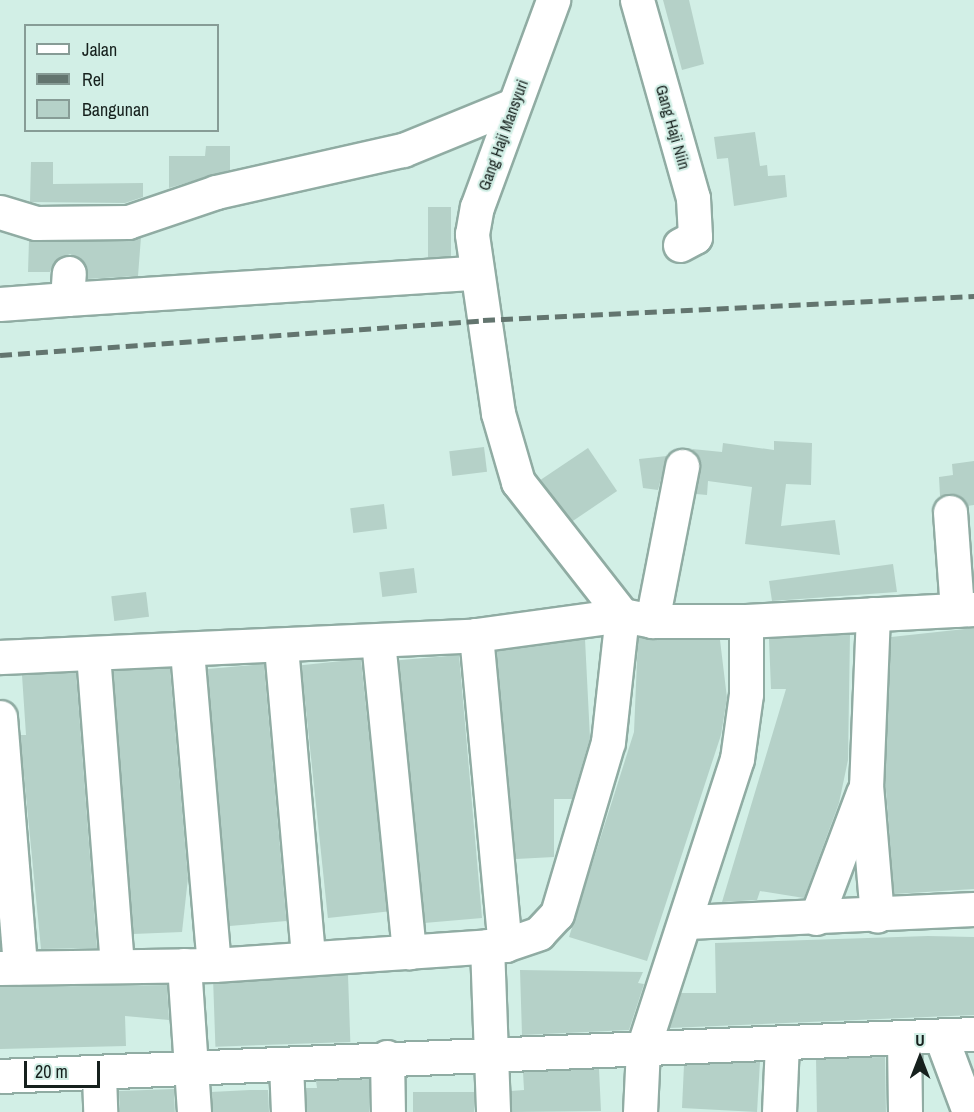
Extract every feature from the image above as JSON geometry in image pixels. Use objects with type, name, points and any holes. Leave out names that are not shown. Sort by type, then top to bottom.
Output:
[{"type":"street","name":"Gang Haji Mansyuri","points":[[553,0],[477,207],[474,273],[498,413],[518,482],[637,618]]},
{"type":"street","name":"Gang Haji Niin","points":[[638,0],[693,198],[695,237],[680,245]]},
{"type":"street","points":[[0,212],[36,223],[128,222],[216,192],[403,150],[513,105]]},
{"type":"street","points":[[0,304],[68,286],[474,273]]},
{"type":"street","points":[[0,717],[10,968],[117,964],[199,965],[409,952],[496,946],[539,933],[557,914],[608,742],[637,618],[682,466]]},
{"type":"street","points":[[0,657],[281,647],[476,635],[637,618],[746,621],[966,609],[950,512]]},
{"type":"street","points":[[873,614],[866,785],[877,916]]},
{"type":"street","points":[[640,1112],[643,1048],[687,922],[737,759],[746,694],[746,621]]},
{"type":"street","points":[[476,635],[496,946],[492,1054],[493,1112]]},
{"type":"street","points":[[378,641],[409,952]]},
{"type":"street","points":[[281,647],[308,957]]},
{"type":"street","points":[[187,651],[199,965],[192,1070],[194,1112]]},
{"type":"street","points":[[93,654],[117,964]]},
{"type":"street","points":[[816,918],[866,785]]},
{"type":"street","points":[[687,922],[877,916],[974,909]]},
{"type":"street","points":[[0,1077],[99,1075],[387,1057],[782,1042],[904,1040],[974,1034]]},
{"type":"street","points":[[941,1036],[969,1112]]},
{"type":"street","points":[[904,1040],[905,1112]]},
{"type":"street","points":[[779,1112],[782,1042]]},
{"type":"street","points":[[387,1057],[388,1112]]},
{"type":"street","points":[[286,1064],[288,1112]]},
{"type":"street","points":[[99,1075],[100,1112]]},
{"type":"building","points":[[663,0],[689,0],[704,64],[682,70]]},
{"type":"building","points":[[755,132],[760,166],[767,165],[768,176],[785,175],[787,197],[734,206],[728,158],[717,159],[714,137]]},
{"type":"building","points":[[206,146],[230,146],[230,170],[169,188],[169,156],[205,156]]},
{"type":"building","points":[[31,162],[53,162],[53,184],[143,183],[143,197],[125,203],[30,202]]},
{"type":"building","points":[[428,207],[451,207],[451,257],[428,257]]},
{"type":"building","points":[[141,237],[138,276],[87,279],[86,264],[70,254],[54,262],[50,272],[28,272],[29,240]]},
{"type":"building","points":[[774,441],[812,443],[811,485],[786,484],[781,526],[835,520],[840,555],[745,544],[752,487],[708,481],[707,495],[696,494],[700,460],[692,449],[722,452],[723,443],[774,450]]},
{"type":"building","points":[[484,447],[487,472],[452,476],[449,451]]},
{"type":"building","points":[[588,448],[617,491],[570,523],[541,480]]},
{"type":"building","points":[[667,456],[658,490],[643,488],[639,459]]},
{"type":"building","points":[[974,461],[974,505],[967,506],[958,495],[940,496],[939,477],[953,475],[952,464]]},
{"type":"building","points":[[384,504],[387,529],[353,533],[350,508]]},
{"type":"building","points":[[893,564],[897,592],[772,601],[769,581]]},
{"type":"building","points":[[414,568],[417,593],[382,597],[379,572]]},
{"type":"building","points":[[146,592],[149,617],[114,621],[111,596]]},
{"type":"building","points":[[974,628],[974,889],[894,894],[885,777],[891,637]]},
{"type":"building","points":[[850,634],[848,760],[839,803],[804,898],[760,891],[757,900],[722,902],[786,689],[771,689],[769,639]]},
{"type":"building","points":[[638,637],[720,640],[727,698],[721,735],[647,961],[569,937],[634,732]]},
{"type":"building","points":[[585,639],[590,738],[572,799],[554,799],[554,857],[516,859],[496,651]]},
{"type":"building","points":[[459,655],[482,918],[421,923],[398,660]]},
{"type":"building","points":[[361,659],[388,912],[328,918],[301,665]]},
{"type":"building","points":[[264,664],[286,921],[230,926],[207,669]]},
{"type":"building","points":[[170,668],[188,878],[182,932],[133,934],[113,671]]},
{"type":"building","points":[[76,672],[97,948],[41,949],[20,735],[26,735],[22,675]]},
{"type":"building","points":[[928,936],[974,937],[974,1015],[669,1028],[681,993],[716,993],[715,943]]},
{"type":"building","points":[[520,970],[643,972],[638,983],[644,984],[629,1030],[522,1035]]},
{"type":"building","points":[[348,975],[350,1042],[215,1047],[213,980]]},
{"type":"building","points":[[167,985],[169,1020],[125,1016],[126,1046],[0,1049],[0,987]]},
{"type":"building","points":[[885,1057],[886,1112],[817,1112],[816,1058]]},
{"type":"building","points":[[760,1062],[757,1112],[682,1108],[684,1065]]},
{"type":"building","points":[[599,1069],[601,1111],[512,1112],[511,1091],[524,1090],[523,1072]]},
{"type":"building","points":[[369,1079],[369,1112],[307,1112],[306,1088],[317,1088],[316,1081]]},
{"type":"building","points":[[174,1089],[175,1112],[120,1112],[119,1091]]},
{"type":"building","points":[[268,1090],[269,1112],[213,1112],[211,1092]]},
{"type":"building","points":[[413,1092],[474,1092],[474,1112],[413,1112]]},
{"type":"railway","points":[[0,355],[483,320],[974,296]]}]
